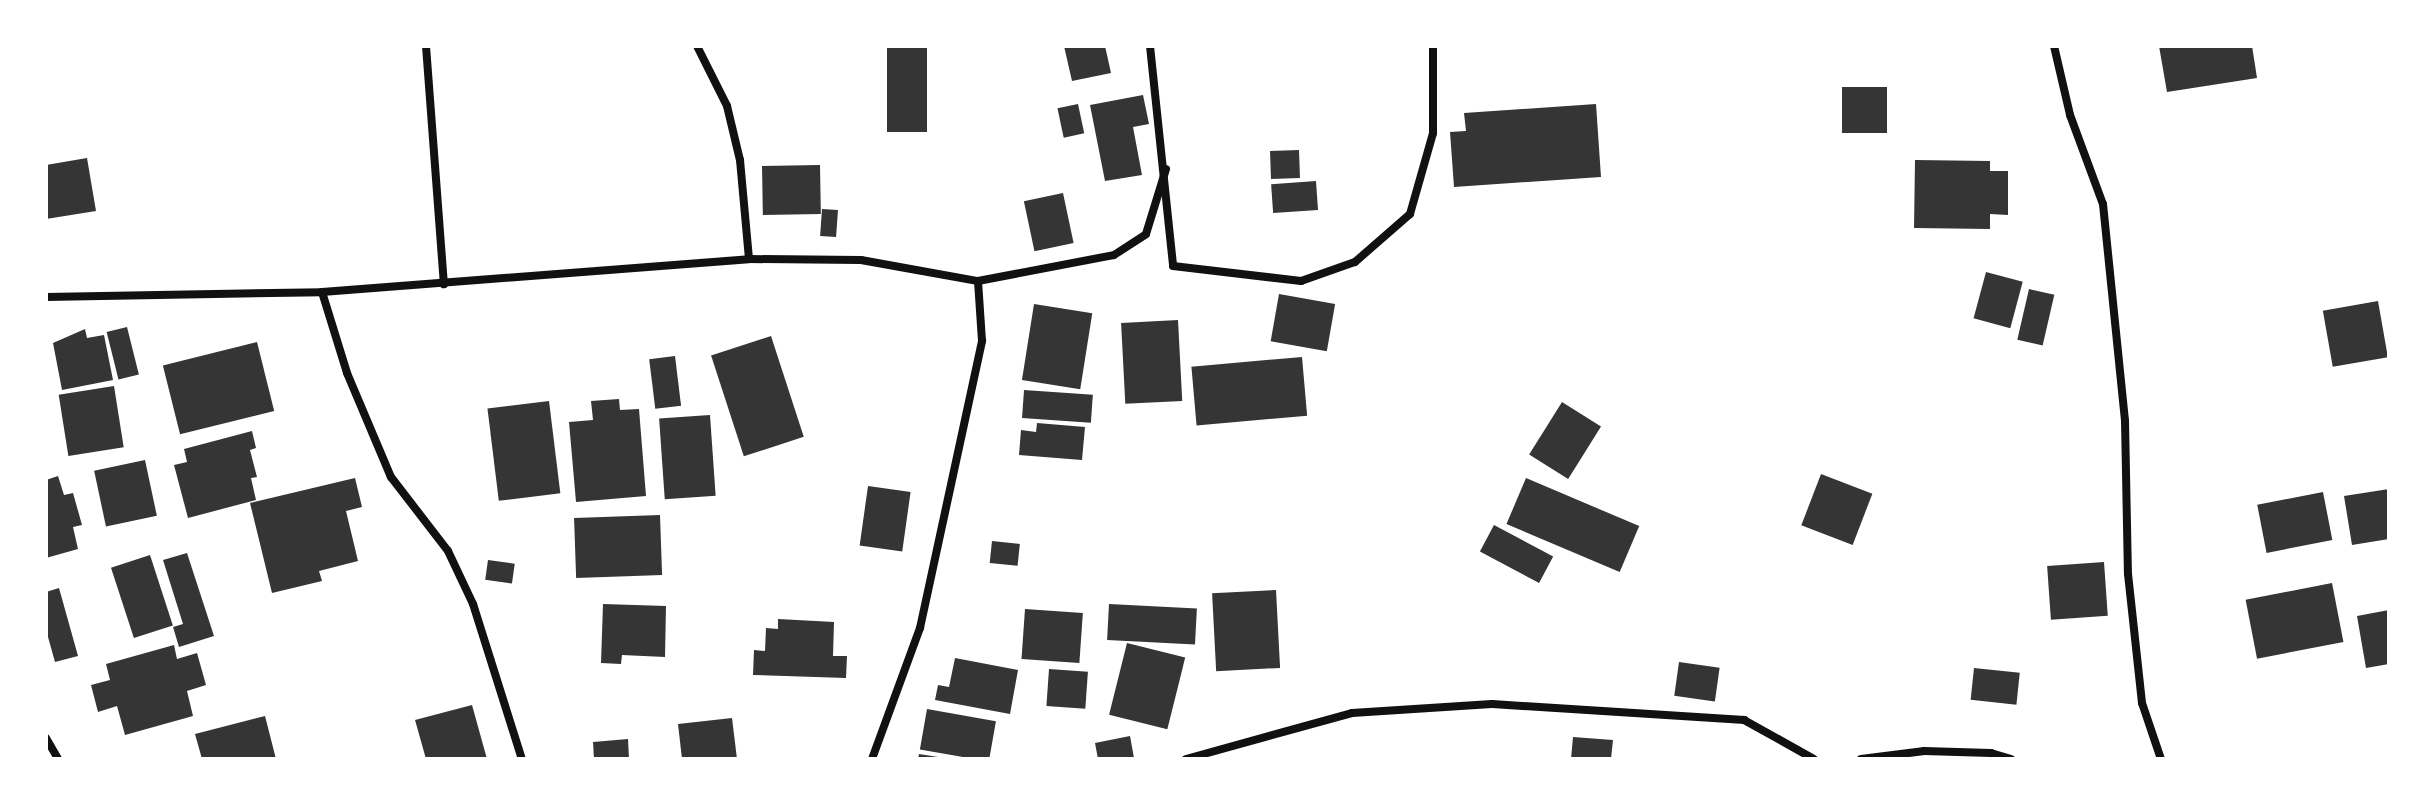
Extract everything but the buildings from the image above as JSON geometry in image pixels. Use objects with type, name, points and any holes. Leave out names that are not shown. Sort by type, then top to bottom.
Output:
[{"type":"street","points":[[426,46],[444,284]]},
{"type":"street","points":[[697,46],[727,106],[740,160],[749,259]]},
{"type":"street","points":[[1150,46],[1166,169],[1173,266],[1301,281],[1355,262],[1410,214],[1433,133],[1433,46]]},
{"type":"street","points":[[2054,46],[2070,115],[2103,204],[2125,421],[2128,574],[2142,703],[2161,759]]},
{"type":"street","points":[[46,297],[322,292],[749,259],[861,260],[978,281],[1114,255],[1146,234],[1166,169]]},
{"type":"street","points":[[872,759],[920,628],[982,341],[978,281]]},
{"type":"street","points":[[322,292],[347,373],[391,477],[448,551],[473,604],[522,759]]},
{"type":"street","points":[[1186,759],[1352,713],[1492,704],[1744,720],[1814,759]]},
{"type":"street","points":[[46,738],[58,759]]},
{"type":"street","points":[[1861,759],[1924,751],[1991,753],[2011,759]]}]
